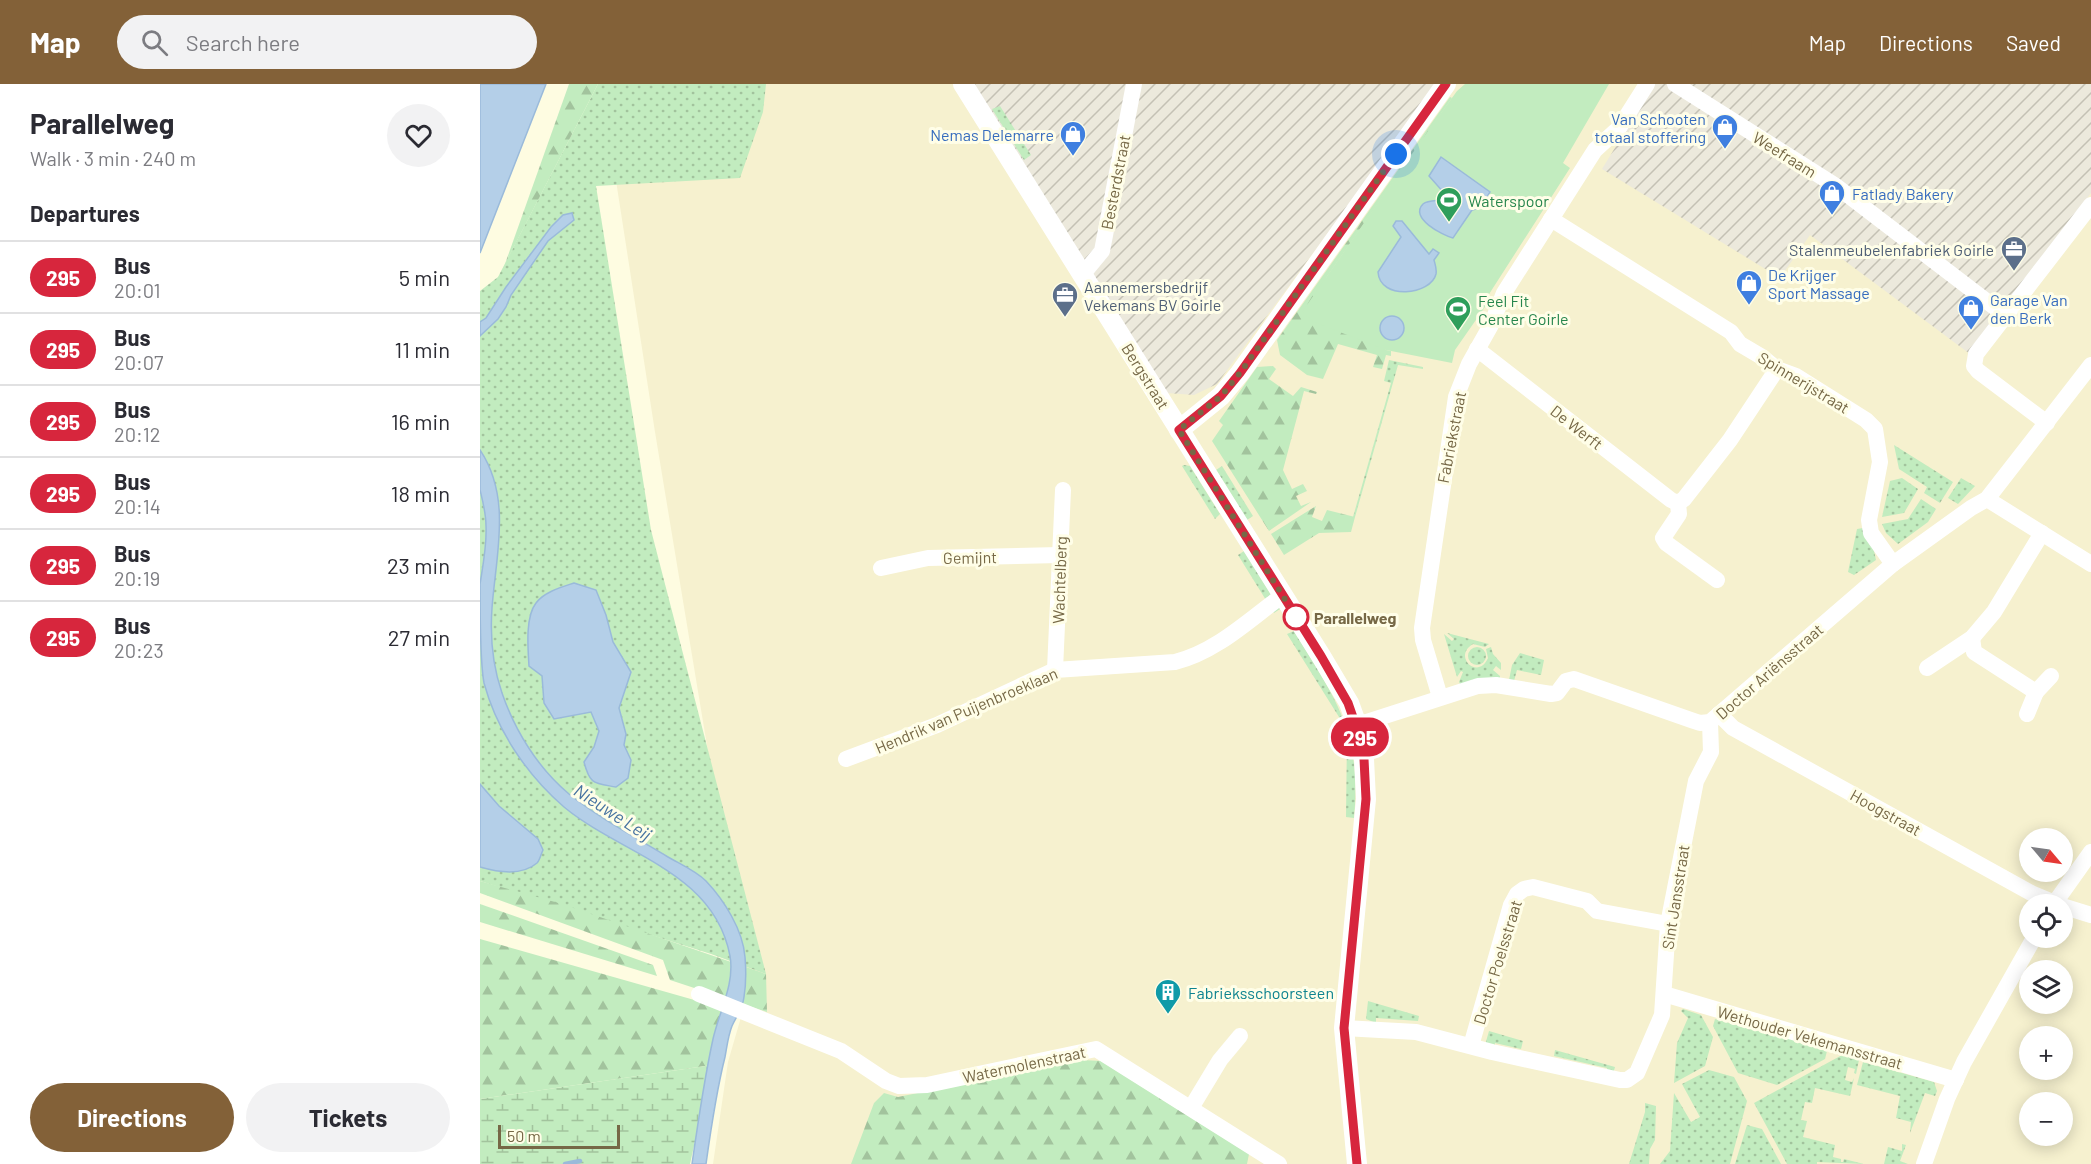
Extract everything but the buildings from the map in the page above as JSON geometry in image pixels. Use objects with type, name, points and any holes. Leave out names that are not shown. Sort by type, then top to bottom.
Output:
[{"type":"street","name":"Bergstraat","points":[[963,84],[1343,694],[1357,725],[1364,759],[1366,799],[1344,1028],[1357,1164]]},
{"type":"street","name":"Besterdstraat","points":[[1083,274],[1102,251],[1134,84]]},
{"type":"street","points":[[1179,430],[1221,396],[1240,373],[1446,84]]},
{"type":"street","name":"Fabriekstraat","points":[[1440,697],[1426,651],[1422,628],[1456,397],[1464,375],[1491,325],[1504,293],[1594,150],[1619,128],[1647,84]]},
{"type":"street","name":"Weefraam","points":[[1675,84],[1836,186],[2006,316]]},
{"type":"street","points":[[2047,423],[1974,366],[1976,354],[2091,205]]},
{"type":"street","name":"Spinnerijstraat","points":[[1551,219],[1731,332],[1740,344],[1777,369],[1796,376],[1866,420],[1875,429],[1880,462],[1869,520],[1871,533],[1893,564]]},
{"type":"street","name":"De Werft","points":[[1477,350],[1671,500],[1678,503]]},
{"type":"street","name":"Doctor Ariënsstraat","points":[[1357,725],[1478,686],[1496,685],[1551,694],[1557,693],[1566,681],[1574,679],[1700,723],[1714,718],[1893,564],[1987,499],[2091,365]]},
{"type":"street","points":[[1717,580],[1666,543],[1665,532],[1679,514],[1678,503],[1684,499],[1730,440],[1777,369]]},
{"type":"street","name":"Wachtelberg","points":[[1055,670],[1063,490]]},
{"type":"street","points":[[1987,499],[2091,564]]},
{"type":"street","points":[[1927,668],[1972,638],[1994,612],[2042,533]]},
{"type":"street","name":"Gemijnt","points":[[881,568],[928,558],[1060,555]]},
{"type":"street","name":"Hendrik van Puijenbroeklaan","points":[[846,759],[937,725],[1055,670],[1175,662],[1194,657],[1213,647],[1282,595]]},
{"type":"street","points":[[1972,638],[1974,652],[2036,692]]},
{"type":"street","points":[[2027,714],[2036,692],[2051,676]]},
{"type":"street","name":"Hoogstraat","points":[[1714,718],[2037,894]]},
{"type":"street","name":"Sint Jansstraat","points":[[1475,1047],[1620,1080],[1627,1080],[1637,1073],[1662,1015],[1668,924],[1696,781],[1711,752],[1714,718]]},
{"type":"street","points":[[2062,894],[2091,852]]},
{"type":"street","name":"Doctor Poelsstraat","points":[[1475,1047],[1511,905],[1517,894],[1524,889],[1543,888],[1587,900],[1597,911],[1668,924]]},
{"type":"street","points":[[2073,909],[2091,915]]},
{"type":"street","points":[[1924,1164],[1956,1080],[2029,948]]},
{"type":"street","name":"Wethouder Vekemansstraat","points":[[1664,994],[1956,1080]]},
{"type":"street","name":"Watermolenstraat","points":[[705,996],[841,1051],[886,1081],[899,1086],[927,1085],[1096,1049],[1279,1164]]},
{"type":"street","points":[[1344,1028],[1416,1032],[1475,1047]]},
{"type":"street","points":[[1191,1108],[1220,1060],[1240,1036]]},
{"type":"shaded area","points":[[601,84],[2091,84],[2091,1164],[713,1164],[728,1062],[748,993],[655,432]]},
{"type":"shaded area","points":[[969,84],[1437,84],[1217,384],[1194,395],[1167,393]]},
{"type":"shaded area","points":[[1654,84],[2091,84],[2091,193],[1970,354],[1810,235],[1780,278],[1602,169]]},
{"type":"green space","points":[[569,84],[598,84],[505,264]]},
{"type":"green space","points":[[598,84],[766,84],[763,112],[740,178],[596,186],[651,530],[766,974],[711,954],[480,881],[480,291],[498,277]]},
{"type":"green space","name":"Waterspoor","points":[[1465,84],[1609,84],[1563,163],[1570,168],[1484,302],[1487,304],[1455,350],[1452,363],[1386,350],[1314,322],[1302,312],[1428,131],[1457,91]]},
{"type":"green space","points":[[1450,97],[1452,98],[1326,278],[1386,350],[1391,351],[1391,356],[1386,355],[1382,369],[1373,367],[1377,355],[1338,344],[1323,379],[1307,375],[1280,355],[1277,340]]},
{"type":"green space","points":[[1000,106],[1031,155],[1024,160],[992,109]]},
{"type":"green space","points":[[1389,360],[1423,367],[1423,369],[1398,365],[1355,517],[1353,517],[1391,383],[1384,381]]},
{"type":"green space","points":[[1273,366],[1276,369],[1269,379],[1293,396],[1301,387],[1317,392],[1316,394],[1304,391],[1283,470],[1292,489],[1303,484],[1307,491],[1296,496],[1301,506],[1311,502],[1269,531],[1212,441],[1223,425],[1219,421],[1257,367]]},
{"type":"green space","points":[[1894,445],[1953,482],[1940,503],[1924,493],[1927,487],[1899,469]]},
{"type":"green space","points":[[1182,466],[1190,466],[1220,514],[1215,519]]},
{"type":"green space","points":[[1222,466],[1253,516],[1247,520],[1216,470]]},
{"type":"green space","points":[[1902,478],[1918,489],[1904,513],[1882,517],[1890,481]]},
{"type":"green space","points":[[1961,478],[1975,486],[1958,504],[1948,498]]},
{"type":"green space","points":[[1921,499],[1936,509],[1928,522],[1898,544],[1886,533],[1882,524],[1908,519]]},
{"type":"green space","points":[[1316,506],[1312,517],[1322,521],[1327,510],[1355,517],[1351,532],[1319,533],[1284,555],[1271,534]]},
{"type":"green space","points":[[1863,528],[1876,560],[1854,575],[1848,572],[1857,529]]},
{"type":"green space","points":[[1244,551],[1280,609],[1274,613],[1238,555]]},
{"type":"green space","points":[[1294,631],[1334,698],[1350,739],[1354,762],[1354,818],[1346,817],[1347,735],[1344,725],[1287,634]]},
{"type":"green space","points":[[1447,633],[1489,644],[1485,647],[1473,644],[1467,649],[1466,660],[1473,667],[1484,664],[1488,658],[1486,649],[1491,647],[1493,654],[1501,663],[1501,670],[1496,666],[1493,670],[1500,676],[1500,679],[1460,684],[1463,672],[1461,671],[1457,677],[1444,634],[1452,641],[1454,639]]},
{"type":"green space","points":[[1477,647],[1483,650],[1486,656],[1483,662],[1477,665],[1471,662],[1468,656],[1471,650]]},
{"type":"green space","points":[[1520,653],[1544,660],[1541,675],[1517,670],[1514,681],[1509,680],[1512,665]]},
{"type":"green space","points":[[480,881],[562,904],[766,974],[767,1012],[670,980],[663,960],[480,893]]},
{"type":"green space","points":[[480,904],[653,965],[657,976],[480,922]]},
{"type":"green space","points":[[480,939],[726,1009],[712,1065],[480,1099]]},
{"type":"green space","points":[[1368,1001],[1419,1016],[1418,1021],[1376,1018],[1376,1023],[1366,1019]]},
{"type":"green space","points":[[1683,1009],[1701,1015],[1713,1037],[1705,1066],[1674,1083],[1677,1043],[1688,1018],[1681,1011]]},
{"type":"green space","points":[[1715,1019],[1787,1039],[1793,1037],[1796,1042],[1827,1051],[1825,1059],[1777,1085],[1738,1073],[1713,1026]]},
{"type":"green space","points":[[1489,1031],[1523,1041],[1521,1049],[1495,1043],[1494,1048],[1485,1045]]},
{"type":"green space","points":[[1555,1050],[1615,1067],[1613,1074],[1607,1073],[1607,1068],[1554,1056]]},
{"type":"green space","points":[[1842,1055],[1859,1060],[1856,1074],[1855,1069],[1848,1067],[1845,1080],[1852,1082],[1854,1078],[1850,1096],[1815,1088],[1812,1103],[1805,1102],[1801,1120],[1807,1121],[1803,1137],[1835,1145],[1833,1157],[1841,1159],[1841,1162],[1844,1159],[1864,1164],[1817,1162],[1817,1164],[1787,1164],[1754,1103]]},
{"type":"green space","points":[[1082,1060],[1101,1061],[1249,1154],[1247,1164],[851,1164],[874,1103],[884,1093],[898,1097]]},
{"type":"green space","points":[[1863,1062],[1934,1082],[1937,1091],[1935,1096],[1925,1093],[1910,1133],[1911,1122],[1896,1118],[1900,1096],[1857,1085]]},
{"type":"green space","points":[[712,1065],[690,1164],[480,1164],[480,1099]]},
{"type":"green space","points":[[1709,1070],[1734,1077],[1747,1101],[1730,1164],[1660,1164],[1670,1151],[1674,1093],[1691,1122],[1700,1117],[1682,1084]]},
{"type":"green space","points":[[1645,1103],[1656,1106],[1655,1140],[1650,1149],[1649,1164],[1629,1164],[1645,1112]]},
{"type":"green space","points":[[1747,1125],[1762,1129],[1781,1164],[1735,1164]]},
{"type":"green space","points":[[1902,1144],[1906,1145],[1900,1161],[1908,1164],[1884,1164],[1888,1147],[1902,1151]]},
{"type":"water","points":[[480,84],[546,84],[480,253]]},
{"type":"water","points":[[1441,157],[1490,192],[1480,208],[1472,210],[1453,238],[1429,225],[1420,215],[1423,204],[1442,200],[1445,194],[1429,176]]},
{"type":"water","points":[[572,213],[574,220],[548,241],[511,295],[498,319],[480,336],[480,322],[486,318],[506,287],[551,227],[563,215]]},
{"type":"water","points":[[1396,221],[1402,221],[1429,254],[1433,249],[1439,253],[1434,260],[1436,274],[1425,287],[1406,292],[1396,291],[1387,288],[1381,281],[1378,272],[1401,237],[1393,226]]},
{"type":"water","points":[[1392,316],[1397,317],[1403,323],[1403,333],[1397,339],[1392,340],[1387,339],[1381,333],[1380,328],[1381,323],[1387,317]]},
{"type":"water","points":[[480,450],[490,468],[499,507],[500,527],[491,619],[494,662],[507,707],[521,735],[547,773],[569,794],[605,819],[706,881],[726,906],[741,936],[745,962],[744,997],[729,1038],[716,1097],[706,1164],[692,1164],[710,1054],[730,977],[730,956],[721,927],[705,904],[686,884],[587,824],[564,807],[538,781],[505,735],[484,683],[482,662],[480,584],[486,533],[485,512],[480,490]]},
{"type":"water","points":[[574,583],[596,590],[613,642],[631,672],[619,708],[626,734],[624,745],[631,760],[628,778],[616,787],[594,782],[586,770],[584,762],[594,747],[599,731],[591,712],[554,719],[544,703],[542,676],[529,666],[528,633],[532,609],[544,596]]},
{"type":"water","points":[[480,784],[499,806],[538,839],[543,850],[538,862],[531,867],[509,872],[480,867]]},
{"type":"waterway","points":[[565,1164],[580,1161]]},
{"type":"bus line","name":"295","points":[[1357,1164],[1344,1028],[1366,799],[1362,743],[1348,703],[1321,656],[1179,430],[1221,396],[1240,373],[1446,84]]},
{"type":"place","name":"Van Schooten totaal stoffering","points":[[1725,150]]},
{"type":"place","name":"Nemas Delemarre","points":[[1073,157]]},
{"type":"place","name":"Fatlady Bakery","points":[[1832,216]]},
{"type":"place","name":"Waterspoor","points":[[1449,223]]},
{"type":"place","name":"Stalenmeubelenfabriek Goirle","points":[[2014,272]]},
{"type":"place","name":"De Krijger Sport Massage","points":[[1749,306]]},
{"type":"place","name":"Aannemersbedrijf Vekemans BV Goirle","points":[[1065,318]]},
{"type":"place","name":"Garage Van den Berk","points":[[1971,331]]},
{"type":"place","name":"Feel Fit Center Goirle","points":[[1458,332]]},
{"type":"place","name":"Parallelweg","points":[[1296,617]]},
{"type":"place","name":"Fabrieksschoorsteen","points":[[1168,1015]]},
{"type":"route","points":[[1296,617],[1179,430],[1221,396],[1240,373],[1396,154]]},
{"type":"water label","name":"Nieuwe Leij","points":[[613,812]]}]
